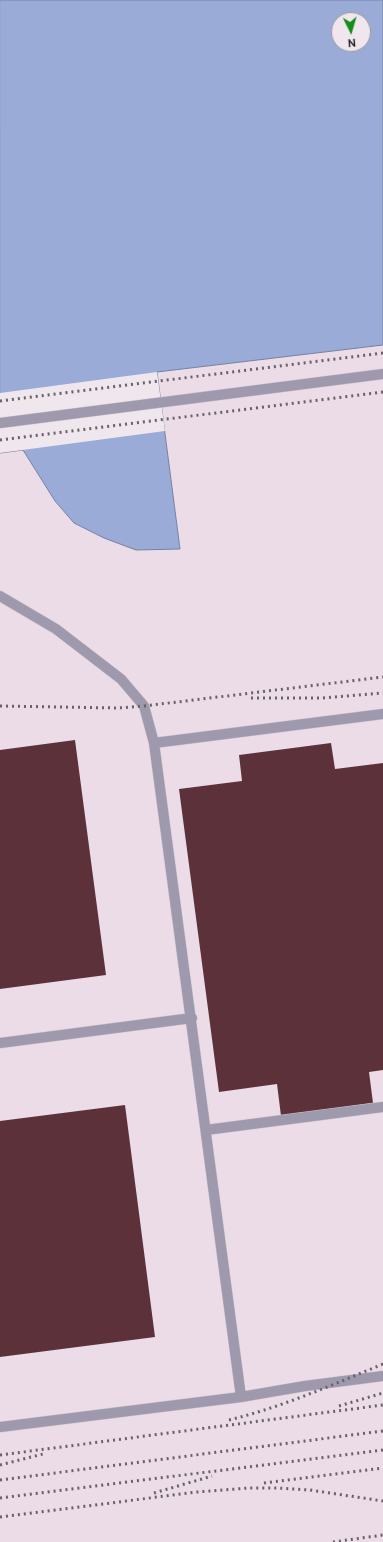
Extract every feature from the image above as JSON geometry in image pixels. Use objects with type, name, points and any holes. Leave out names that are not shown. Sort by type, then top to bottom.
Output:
[{"type":"street","points":[[0,423],[383,374]]},
{"type":"street","points":[[0,596],[56,629],[121,679],[144,706],[154,743],[192,1018],[241,1396]]},
{"type":"street","points":[[154,743],[383,714]]},
{"type":"street","points":[[0,1043],[192,1018]]},
{"type":"street","points":[[206,1130],[383,1107]]},
{"type":"street","points":[[0,1427],[383,1376]]},
{"type":"shaded area","points":[[383,345],[383,1542],[0,1542],[0,453],[23,450],[55,501],[74,523],[104,538],[180,549],[157,372]]},
{"type":"water","points":[[0,0],[383,0],[383,345],[157,372],[180,549],[136,550],[104,538],[74,523],[55,501],[23,450],[0,453]]},
{"type":"pier","points":[[157,372],[165,431],[0,453],[0,393]]},
{"type":"building","points":[[75,740],[106,975],[0,989],[0,750]]},
{"type":"building","points":[[331,743],[335,769],[383,763],[383,1070],[369,1072],[373,1103],[281,1116],[277,1084],[219,1092],[179,789],[242,781],[239,755]]},
{"type":"building","points":[[125,1105],[155,1337],[0,1357],[0,1121]]},
{"type":"railway","points":[[0,401],[383,353]]},
{"type":"railway","points":[[0,440],[383,392]]},
{"type":"railway","points":[[0,706],[118,708],[383,677]]},
{"type":"railway","points":[[251,698],[323,698],[383,693]]},
{"type":"railway","points":[[229,1420],[288,1402],[383,1364]]},
{"type":"railway","points":[[339,1406],[383,1393]]},
{"type":"railway","points":[[0,1455],[383,1405]]},
{"type":"railway","points":[[0,1480],[383,1431]]},
{"type":"railway","points":[[0,1498],[383,1450]]},
{"type":"railway","points":[[0,1465],[43,1454]]},
{"type":"railway","points":[[264,1483],[383,1468]]},
{"type":"railway","points":[[154,1493],[212,1476]]},
{"type":"railway","points":[[0,1517],[197,1492],[249,1488],[310,1490],[383,1501]]},
{"type":"railway","points":[[333,1542],[383,1535]]}]
